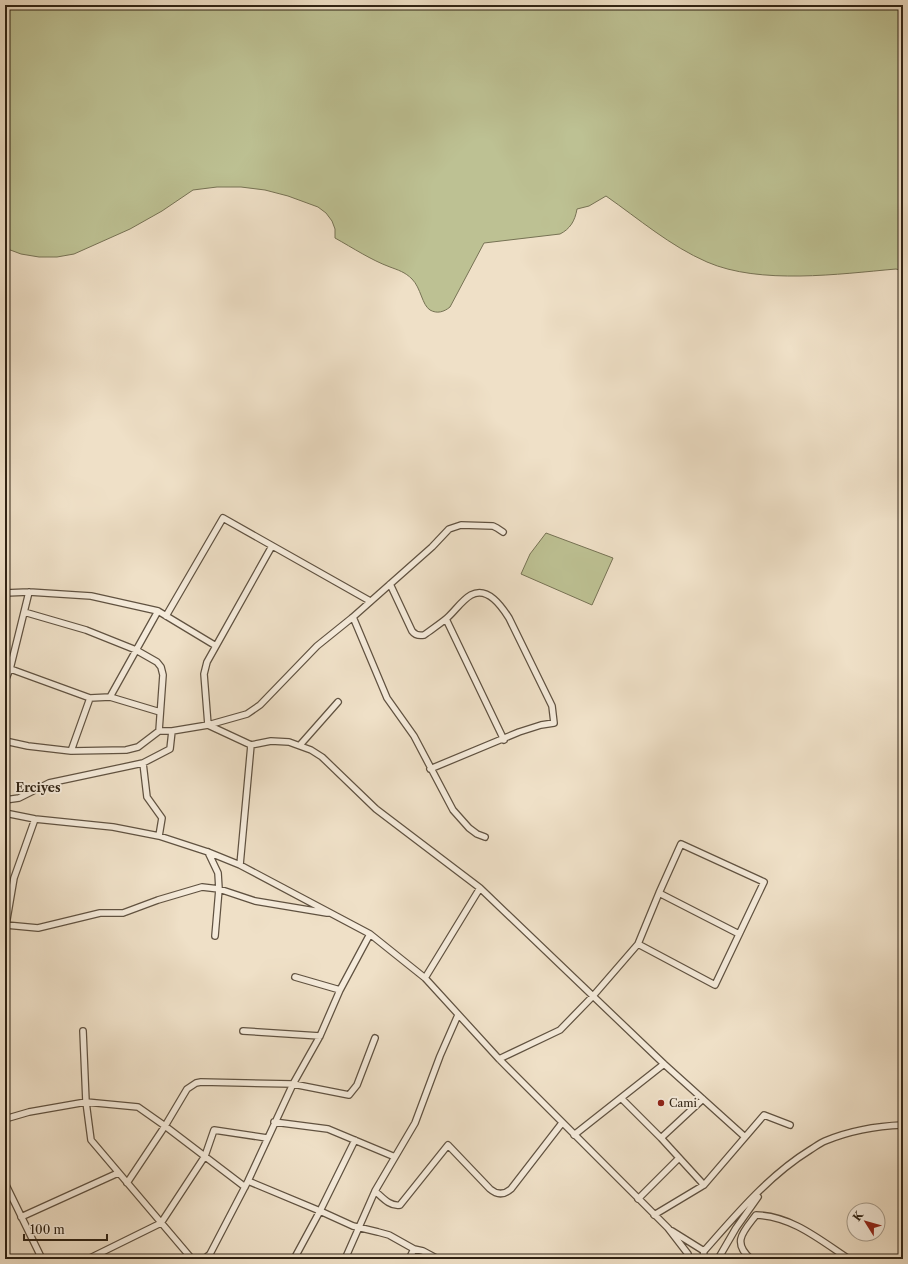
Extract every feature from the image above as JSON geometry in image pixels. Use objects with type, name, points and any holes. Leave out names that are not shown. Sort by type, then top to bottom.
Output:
[{"type":"street","points":[[166,616],[223,518],[370,601]]},
{"type":"street","points":[[5,741],[28,746],[71,751],[132,749],[144,743],[159,731],[172,731],[208,725],[247,714],[256,708],[329,635],[353,616],[453,528],[462,525],[493,526],[502,532]]},
{"type":"street","points":[[208,725],[205,670],[216,646],[272,546]]},
{"type":"street","points":[[390,584],[412,631],[416,634],[424,635],[446,619],[473,594],[483,593],[494,599],[502,607],[509,618],[552,706],[554,723],[529,729],[430,769]]},
{"type":"street","points":[[5,593],[29,592],[91,596],[158,611],[216,646]]},
{"type":"street","points":[[5,681],[29,592]]},
{"type":"street","points":[[110,697],[158,611]]},
{"type":"street","points":[[24,612],[86,630],[136,650],[154,660],[162,671],[163,679],[159,731]]},
{"type":"street","points":[[353,616],[384,693],[391,705],[412,732],[430,769],[453,810],[469,828],[477,834],[485,837]]},
{"type":"street","points":[[446,619],[504,740]]},
{"type":"street","points":[[8,668],[90,698],[110,697],[160,712]]},
{"type":"street","points":[[71,751],[90,698]]},
{"type":"street","points":[[300,745],[338,702]]},
{"type":"street","points":[[208,725],[251,745],[272,741],[289,742],[300,745],[322,757],[376,809],[480,888],[664,1064],[745,1137]]},
{"type":"street","points":[[5,800],[19,798],[49,783],[144,763],[170,749],[172,731]]},
{"type":"street","points":[[240,865],[251,745]]},
{"type":"street","points":[[144,763],[147,797],[162,818],[159,836]]},
{"type":"street","points":[[5,812],[35,819],[113,826],[159,836],[208,852],[240,865],[370,934],[425,978],[499,1059],[562,1123],[654,1215],[703,1257],[730,1222],[770,1180],[796,1159],[824,1142],[856,1131],[903,1125]]},
{"type":"street","points":[[35,819],[14,878],[6,926],[38,928],[100,913],[123,913],[158,900],[202,887],[219,889],[255,901],[333,914]]},
{"type":"street","points":[[499,1059],[560,1030],[593,996],[638,944],[681,844],[764,882],[715,985],[638,944]]},
{"type":"street","points":[[208,852],[218,873],[219,889],[215,936]]},
{"type":"street","points":[[425,978],[480,888]]},
{"type":"street","points":[[659,893],[738,934]]},
{"type":"street","points":[[204,1259],[210,1254],[245,1187],[274,1122],[320,1036],[340,990],[370,934]]},
{"type":"street","points":[[294,977],[340,990]]},
{"type":"street","points":[[345,1259],[375,1191],[415,1124],[440,1056],[458,1015]]},
{"type":"street","points":[[244,1030],[320,1036]]},
{"type":"street","points":[[82,1031],[86,1102],[91,1140],[192,1259]]},
{"type":"street","points":[[127,1183],[165,1126],[187,1089],[196,1083],[293,1084],[349,1095],[357,1085],[374,1038]]},
{"type":"street","points":[[574,1135],[664,1064]]},
{"type":"street","points":[[621,1098],[661,1138],[704,1185]]},
{"type":"street","points":[[661,1138],[703,1099]]},
{"type":"street","points":[[5,1120],[29,1112],[86,1102],[138,1107],[245,1187]]},
{"type":"street","points":[[654,1215],[704,1185],[764,1115],[790,1125]]},
{"type":"street","points":[[274,1122],[328,1129],[395,1157]]},
{"type":"street","points":[[375,1191],[391,1204],[400,1204],[448,1145],[490,1189],[497,1193],[504,1193],[511,1189],[562,1123]]},
{"type":"street","points":[[88,1259],[161,1223],[204,1156],[214,1130],[267,1138]]},
{"type":"street","points":[[294,1259],[320,1211],[355,1140]]},
{"type":"street","points":[[638,1199],[680,1158]]},
{"type":"street","points":[[21,1217],[118,1173]]},
{"type":"street","points":[[718,1259],[736,1228],[770,1180]]},
{"type":"street","points":[[248,1181],[352,1226],[389,1236],[438,1259]]},
{"type":"street","points":[[5,1183],[42,1259]]},
{"type":"street","points":[[751,1259],[744,1254],[740,1243],[743,1233],[756,1215],[770,1215],[801,1227],[849,1259]]},
{"type":"street","points":[[668,1228],[688,1254],[689,1259]]},
{"type":"street","points":[[409,1259],[414,1249]]},
{"type":"green space","points":[[5,5],[903,5],[903,271],[896,269],[825,275],[775,276],[751,274],[728,269],[693,256],[655,232],[606,196],[589,206],[577,209],[572,224],[567,230],[560,234],[484,243],[450,307],[443,311],[435,312],[427,308],[415,283],[407,275],[362,254],[335,238],[335,229],[332,221],[326,213],[318,207],[288,196],[265,190],[241,187],[217,187],[193,190],[162,211],[130,229],[74,254],[57,257],[39,257],[21,254],[5,248]]},
{"type":"green space","points":[[546,533],[613,558],[592,605],[521,574],[530,554]]},
{"type":"place","name":"Cami","points":[[661,1103]]},
{"type":"district","name":"Erciyes","points":[[38,787]]}]
